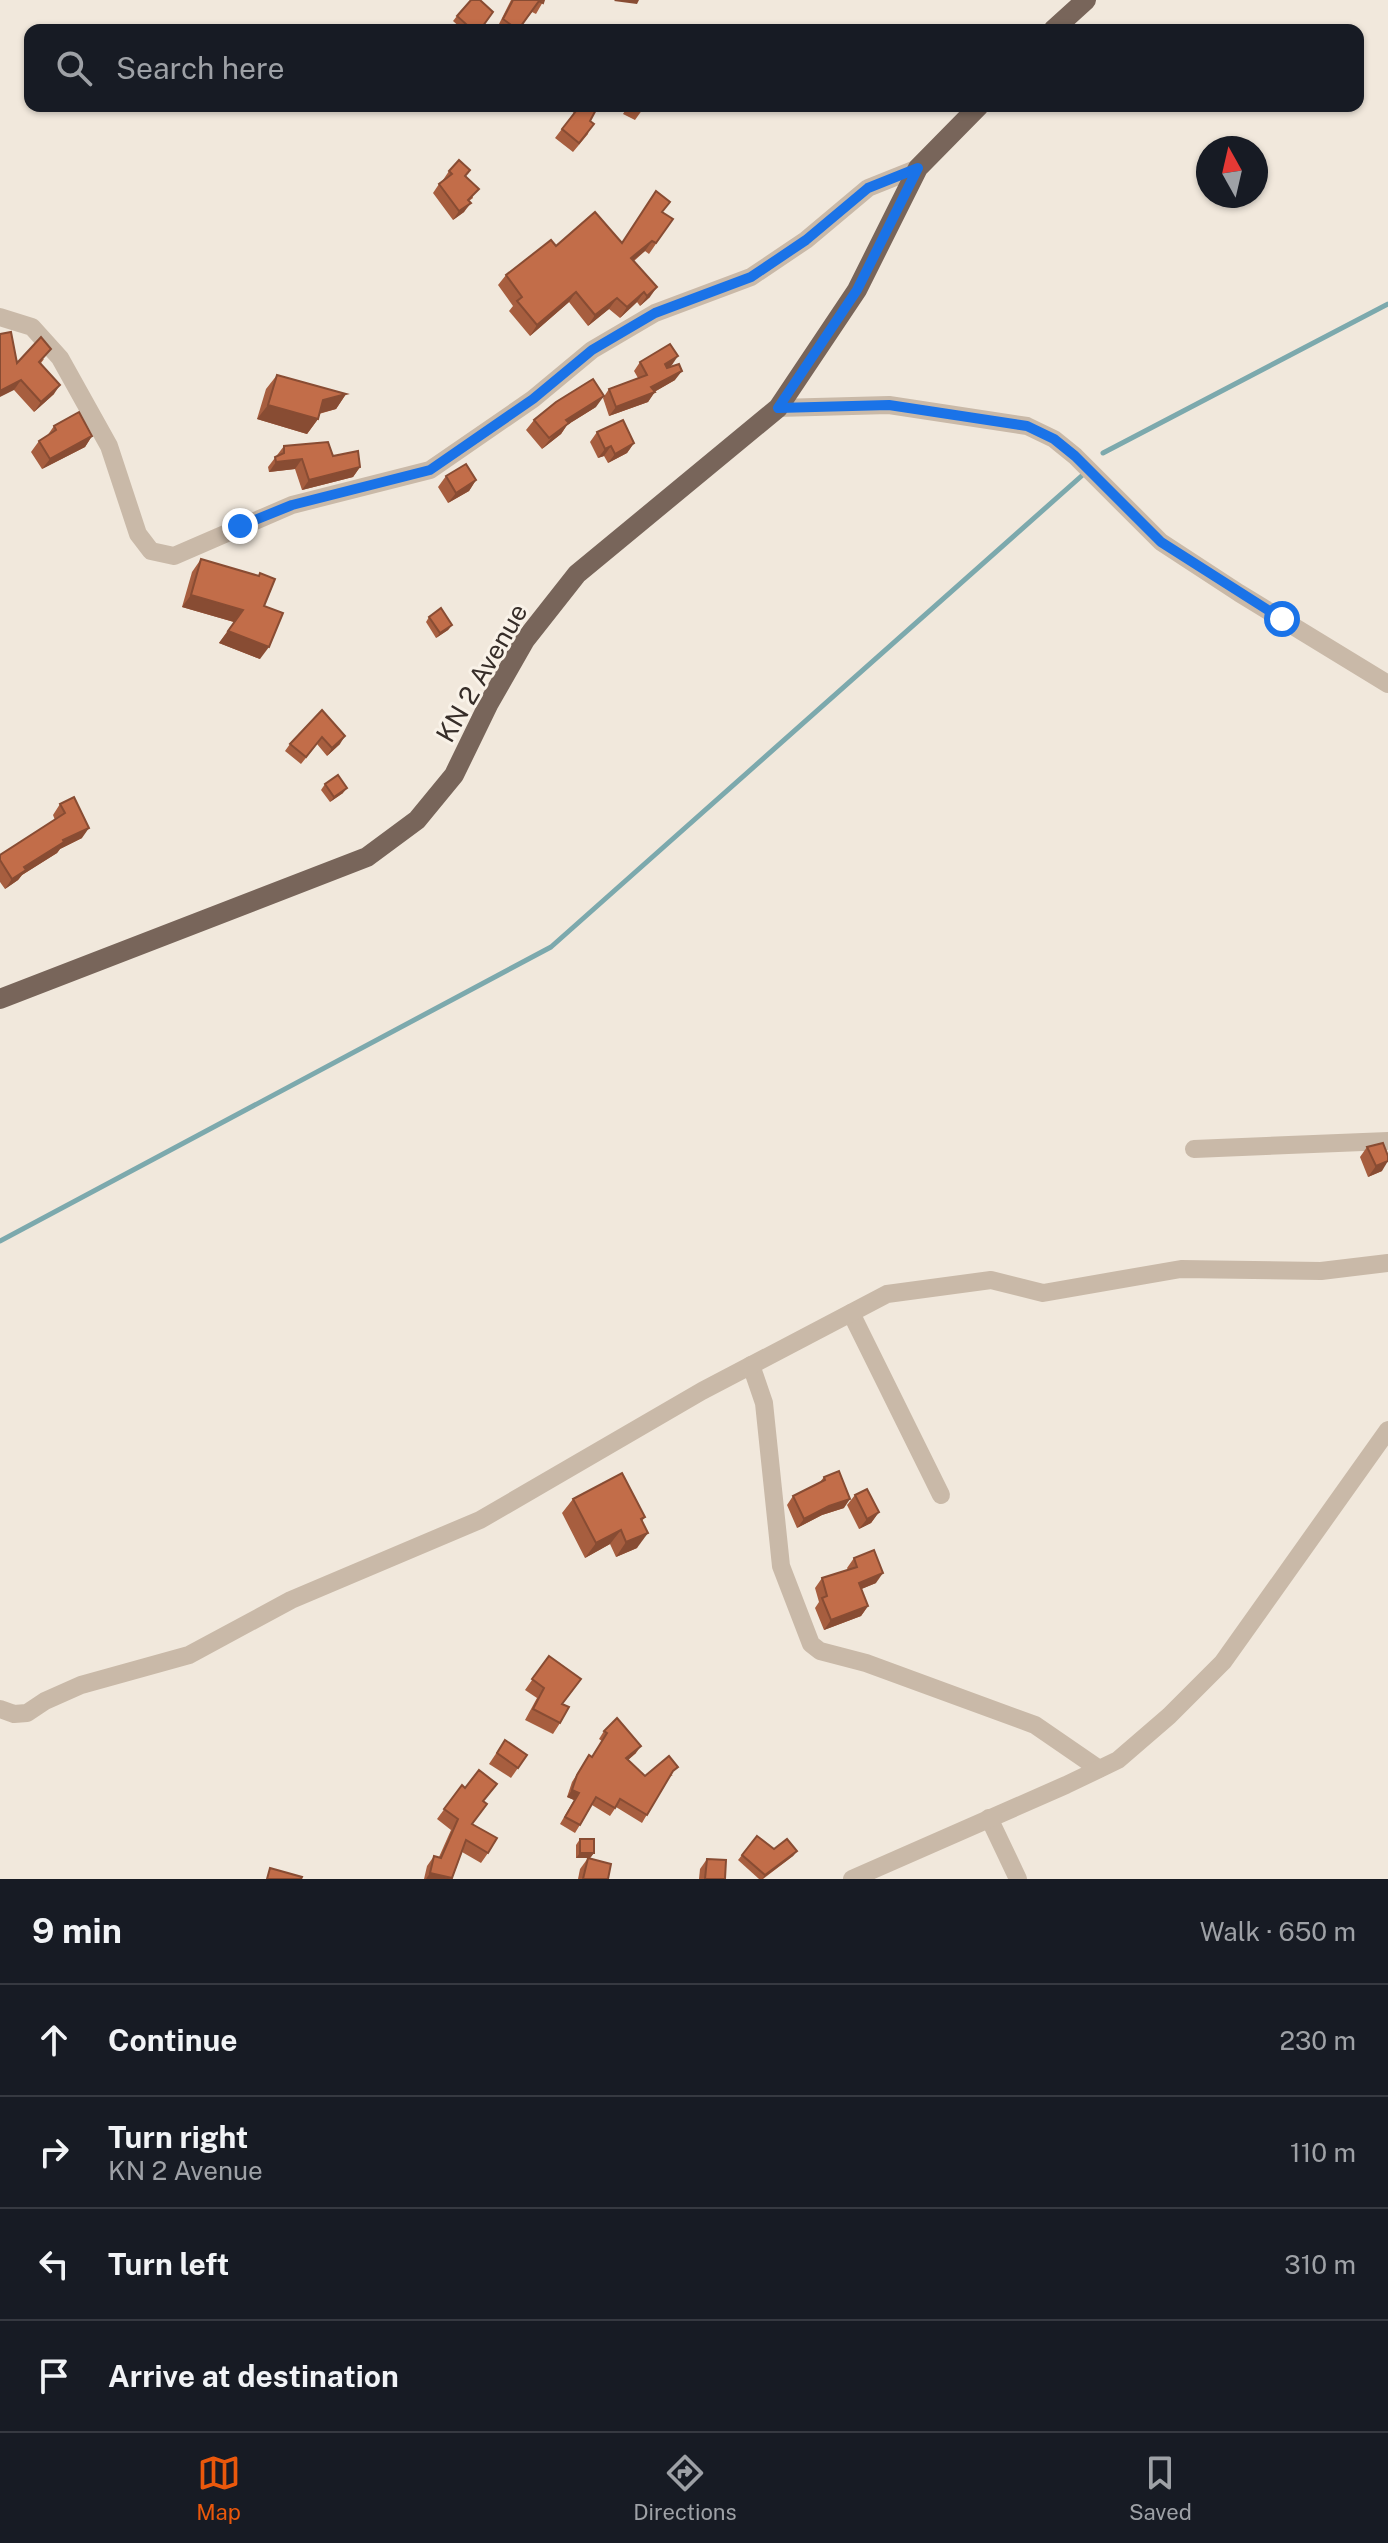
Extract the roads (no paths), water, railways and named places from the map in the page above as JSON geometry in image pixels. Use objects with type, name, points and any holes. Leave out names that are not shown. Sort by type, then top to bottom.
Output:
[{"type":"main road","points":[[1060,24],[1086,0]]},
{"type":"main road","name":"KN 2 Avenue","points":[[0,999],[367,857],[409,826],[454,775],[489,703],[525,640],[577,574],[778,408],[857,290],[918,168],[973,112]]},
{"type":"street","points":[[0,317],[32,327],[60,358],[109,446],[138,534],[151,551],[174,556],[292,505],[430,470],[533,399],[592,350],[655,313],[751,277],[806,240],[868,188],[918,168]]},
{"type":"street","points":[[778,408],[889,405],[1027,426],[1054,439],[1075,456],[1161,542],[1388,684]]},
{"type":"street","points":[[1194,1149],[1388,1141]]},
{"type":"street","points":[[0,1709],[14,1714],[27,1713],[81,1685],[189,1655],[291,1600],[480,1520],[702,1391],[887,1294],[991,1280],[1043,1293],[1181,1269],[1321,1271],[1388,1263]]},
{"type":"street","points":[[851,1313],[941,1495]]},
{"type":"street","points":[[751,1365],[764,1403],[781,1566],[811,1644],[820,1651],[866,1663],[1035,1725],[1099,1769]]},
{"type":"street","points":[[852,1879],[1118,1760],[1169,1716],[1223,1662],[1388,1430]]},
{"type":"street","points":[[989,1818],[1018,1879]]},
{"type":"waterway","points":[[1103,453],[1388,304]]},
{"type":"waterway","points":[[0,1241],[551,947],[1086,472]]}]
